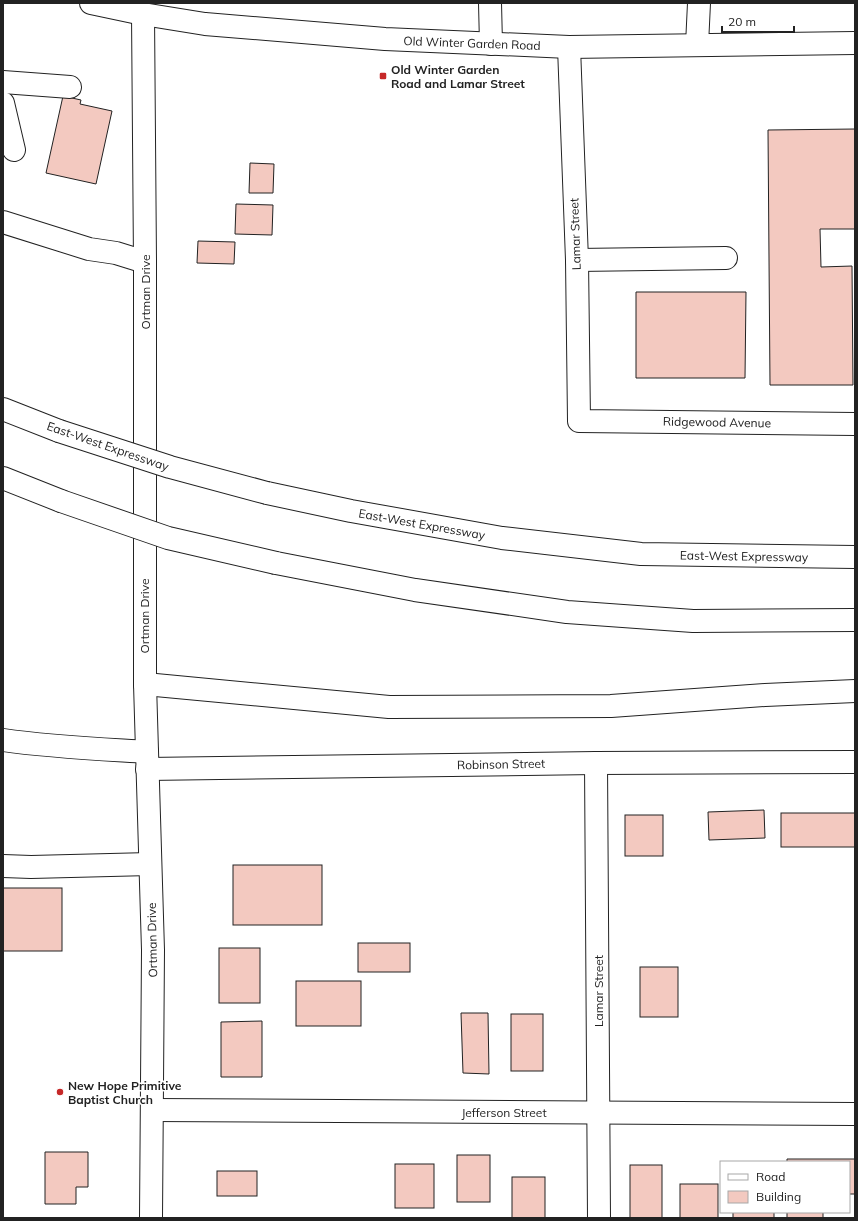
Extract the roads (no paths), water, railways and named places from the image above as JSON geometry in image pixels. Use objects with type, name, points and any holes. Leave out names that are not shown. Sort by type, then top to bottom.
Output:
[{"type":"main road","name":"Old Winter Garden Road","points":[[91,3],[143,8],[205,24],[385,39],[568,47],[855,43]]},
{"type":"main road","points":[[490,3],[491,44]]},
{"type":"main road","points":[[697,45],[699,3]]},
{"type":"main road","name":"Ortman Drive","points":[[143,8],[145,262],[145,684],[153,950],[151,1218]]},
{"type":"main road","name":"Lamar Street","points":[[568,47],[577,260],[579,421]]},
{"type":"main road","points":[[3,82],[70,87]]},
{"type":"main road","points":[[3,103],[14,150]]},
{"type":"main road","points":[[3,222],[88,249],[116,253],[145,262]]},
{"type":"main road","points":[[577,260],[726,258]]},
{"type":"main road","name":"East-West Expressway","points":[[3,409],[59,431],[170,468],[267,493],[351,511],[502,538],[641,554],[855,557]]},
{"type":"main road","name":"Ridgewood Avenue","points":[[579,421],[855,424]]},
{"type":"main road","points":[[3,478],[61,501],[168,538],[276,563],[415,590],[567,612],[693,621],[855,620]]},
{"type":"main road","points":[[145,684],[389,707],[611,706],[765,695],[855,691]]},
{"type":"main road","name":"Robinson Street","points":[[3,740],[64,747],[147,761],[596,763],[855,762]]},
{"type":"main road","name":"Lamar Street","points":[[596,763],[599,1218]]},
{"type":"main road","points":[[3,866],[31,868],[150,864]]},
{"type":"main road","name":"Jefferson Street","points":[[153,1110],[855,1114]]},
{"type":"place","name":"Old Winter Garden Road and Lamar Street","points":[[383,76]]},
{"type":"place","name":"New Hope Primitive Baptist Church","points":[[60,1092]]}]
